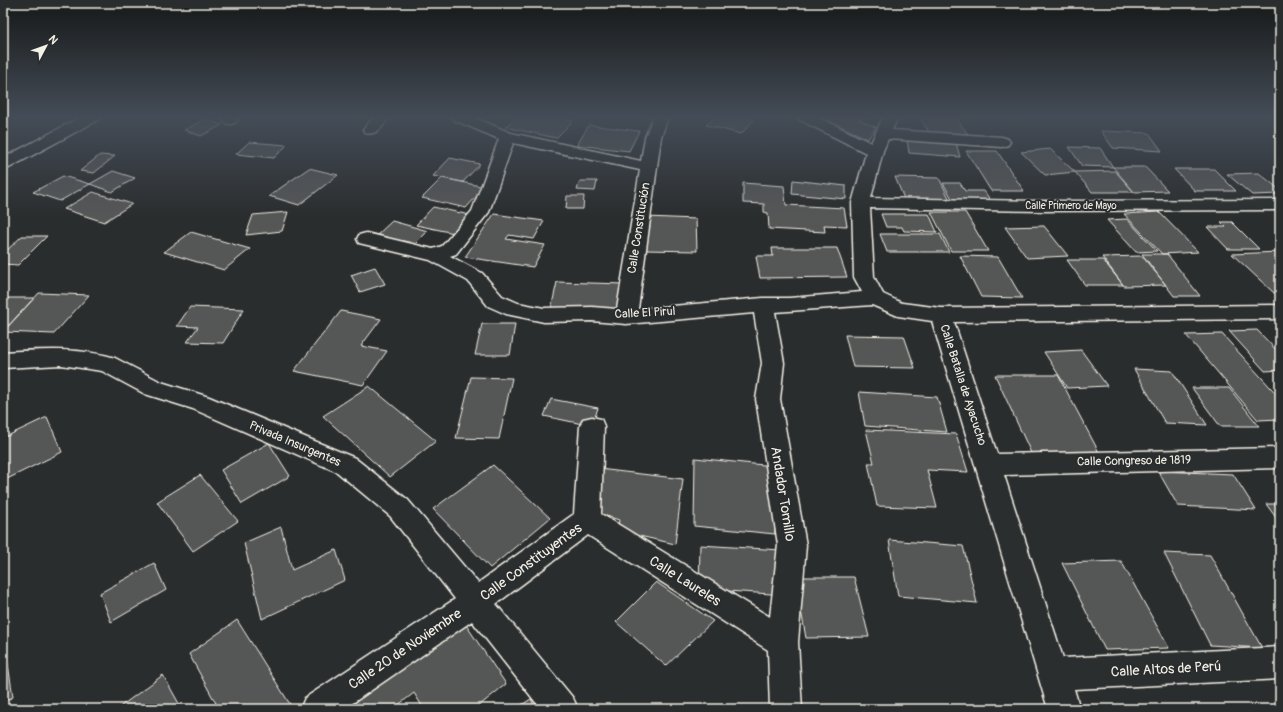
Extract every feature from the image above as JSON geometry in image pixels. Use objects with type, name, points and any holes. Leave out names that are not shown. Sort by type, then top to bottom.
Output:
[{"type":"street","points":[[3,164],[30,150]]},
{"type":"street","points":[[366,239],[424,254],[434,254],[449,250],[480,212],[502,150]]},
{"type":"street","points":[[569,150],[648,167]]},
{"type":"street","name":"Calle Constitución","points":[[626,317],[651,150]]},
{"type":"street","points":[[875,151],[861,203],[864,277],[875,298],[898,309],[941,315]]},
{"type":"street","name":"Calle Primero de Mayo","points":[[861,203],[1040,206],[1280,205]]},
{"type":"street","name":"Calle El Pirul","points":[[434,254],[474,277],[495,301],[513,309],[544,315],[592,314],[626,317],[763,305],[789,305],[875,298]]},
{"type":"street","name":"Andador Tomillo","points":[[763,305],[773,363],[768,399],[792,545],[784,642],[786,709]]},
{"type":"street","name":"Calle Batalla de Ayacucho","points":[[1064,709],[941,315],[1280,312]]},
{"type":"street","name":"Privada Insurgentes","points":[[3,360],[62,357],[107,364],[153,388],[201,403],[346,465],[399,508],[562,709]]},
{"type":"street","name":"Calle Constituyentes","points":[[475,602],[587,520],[592,426]]},
{"type":"street","name":"Calle Congreso de 1819","points":[[988,465],[1280,458]]},
{"type":"street","name":"Calle Laureles","points":[[587,520],[784,642]]},
{"type":"street","name":"Calle 20 de Noviembre","points":[[316,709],[475,602]]},
{"type":"street","name":"Calle Altos de Perú","points":[[1052,674],[1280,663]]},
{"type":"building","points":[[240,150],[282,150],[274,158],[236,154]]},
{"type":"building","points":[[909,150],[958,150],[960,157],[909,153]]},
{"type":"building","points":[[1051,150],[1075,172],[1045,175],[1021,152]]},
{"type":"building","points":[[1071,150],[1102,150],[1113,167],[1082,166]]},
{"type":"building","points":[[966,151],[997,151],[1024,191],[991,191]]},
{"type":"building","points":[[100,155],[115,156],[94,173],[80,171]]},
{"type":"building","points":[[450,158],[480,164],[463,182],[433,176]]},
{"type":"building","points":[[1113,167],[1145,167],[1168,191],[1134,192]]},
{"type":"building","points":[[309,168],[338,175],[299,205],[269,196]]},
{"type":"building","points":[[1174,169],[1214,169],[1236,191],[1195,191]]},
{"type":"building","points":[[113,171],[135,178],[112,192],[90,184]]},
{"type":"building","points":[[1115,171],[1134,192],[1092,192],[1075,172]]},
{"type":"building","points":[[1259,173],[1280,190],[1280,194],[1252,195],[1227,174]]},
{"type":"building","points":[[63,176],[90,184],[60,201],[33,192]]},
{"type":"building","points":[[895,177],[939,178],[951,202],[905,201]]},
{"type":"building","points":[[442,178],[485,187],[466,208],[422,198]]},
{"type":"building","points":[[793,180],[846,186],[846,199],[792,194]]},
{"type":"building","points":[[580,181],[597,181],[595,191],[577,190]]},
{"type":"building","points":[[743,183],[784,186],[786,205],[844,208],[847,226],[824,225],[825,232],[769,229],[768,213],[764,212],[764,204],[743,203]]},
{"type":"building","points":[[943,183],[960,183],[965,191],[984,191],[991,201],[954,202]]},
{"type":"building","points":[[93,192],[132,204],[104,222],[64,209]]},
{"type":"building","points":[[567,196],[584,196],[583,209],[566,209]]},
{"type":"building","points":[[433,207],[470,215],[454,233],[416,225]]},
{"type":"building","points":[[288,212],[282,231],[246,235],[253,215]]},
{"type":"building","points":[[931,212],[965,212],[988,251],[951,251]]},
{"type":"building","points":[[1159,212],[1198,252],[1162,254],[1124,214]]},
{"type":"building","points":[[494,214],[544,221],[534,239],[509,235],[506,239],[545,245],[533,267],[465,257]]},
{"type":"building","points":[[881,214],[929,214],[937,232],[904,231],[902,227],[886,227]]},
{"type":"building","points":[[647,217],[696,219],[697,251],[645,250]]},
{"type":"building","points":[[1127,219],[1157,251],[1136,252],[1107,220]]},
{"type":"building","points":[[392,221],[428,231],[412,247],[375,237]]},
{"type":"building","points":[[1221,222],[1232,222],[1259,249],[1228,249],[1207,227],[1226,227]]},
{"type":"building","points":[[1044,226],[1068,256],[1027,258],[1005,227]]},
{"type":"building","points":[[191,232],[250,249],[224,270],[164,252]]},
{"type":"building","points":[[880,234],[940,234],[949,252],[887,252]]},
{"type":"building","points":[[22,236],[47,236],[18,265],[3,264],[3,254]]},
{"type":"building","points":[[772,248],[837,248],[847,277],[760,278],[756,256],[773,256]]},
{"type":"building","points":[[1280,252],[1280,272],[1277,272],[1280,275],[1280,293],[1274,293],[1232,254]]},
{"type":"building","points":[[1142,254],[1167,254],[1200,296],[1174,296]]},
{"type":"building","points":[[960,256],[998,257],[1022,298],[981,297]]},
{"type":"building","points":[[1142,256],[1166,285],[1124,286],[1102,257]]},
{"type":"building","points":[[1067,260],[1103,260],[1123,285],[1085,285]]},
{"type":"building","points":[[375,267],[385,284],[360,292],[351,275]]},
{"type":"building","points":[[557,282],[624,284],[621,311],[551,309]]},
{"type":"building","points":[[39,293],[89,295],[54,334],[3,332]]},
{"type":"building","points":[[3,298],[34,298],[9,325],[3,325]]},
{"type":"building","points":[[190,307],[244,309],[223,343],[187,342],[198,327],[177,326]]},
{"type":"building","points":[[341,311],[381,319],[361,346],[387,351],[363,385],[294,371]]},
{"type":"building","points":[[482,324],[515,324],[510,355],[475,355]]},
{"type":"building","points":[[1257,330],[1280,354],[1280,370],[1265,371],[1229,331]]},
{"type":"building","points":[[1222,334],[1280,398],[1280,419],[1258,420],[1186,335]]},
{"type":"building","points":[[845,335],[904,336],[915,368],[853,367]]},
{"type":"building","points":[[1081,350],[1107,386],[1067,388],[1044,352]]},
{"type":"building","points":[[1134,369],[1172,371],[1207,425],[1165,423]]},
{"type":"building","points":[[995,375],[1058,375],[1101,456],[1032,455]]},
{"type":"building","points":[[471,377],[512,378],[499,439],[456,438]]},
{"type":"building","points":[[369,386],[436,441],[390,477],[323,416]]},
{"type":"building","points":[[1192,388],[1229,388],[1259,426],[1220,426]]},
{"type":"building","points":[[859,392],[937,397],[947,432],[865,426]]},
{"type":"building","points":[[551,399],[598,408],[592,426],[544,416]]},
{"type":"building","points":[[47,417],[62,452],[3,481],[3,438]]},
{"type":"building","points":[[866,430],[956,434],[968,472],[927,470],[937,508],[877,506],[868,463],[874,463]]},
{"type":"building","points":[[269,443],[290,476],[242,504],[221,470]]},
{"type":"building","points":[[695,458],[773,466],[775,534],[694,526]]},
{"type":"building","points":[[493,465],[550,518],[490,568],[433,509]]},
{"type":"building","points":[[599,469],[683,479],[675,544],[617,531],[619,520],[595,512]]},
{"type":"building","points":[[1158,471],[1233,474],[1256,510],[1178,506]]},
{"type":"building","points":[[200,475],[238,521],[193,551],[157,502]]},
{"type":"building","points":[[1266,504],[1280,504],[1280,523]]},
{"type":"building","points":[[281,527],[292,570],[336,550],[345,580],[262,619],[244,543]]},
{"type":"building","points":[[889,540],[963,546],[977,603],[898,596]]},
{"type":"building","points":[[700,545],[781,550],[785,595],[699,589]]},
{"type":"building","points":[[1164,553],[1210,555],[1262,648],[1210,645]]},
{"type":"building","points":[[1121,561],[1169,648],[1105,650],[1062,563]]},
{"type":"building","points":[[154,563],[166,590],[111,622],[100,593]]},
{"type":"building","points":[[795,577],[854,577],[869,637],[806,638]]},
{"type":"building","points":[[656,582],[713,621],[666,666],[616,622]]},
{"type":"building","points":[[237,620],[293,709],[219,709],[189,654]]},
{"type":"building","points":[[464,622],[506,684],[475,709],[424,709],[414,693],[393,709],[343,709]]},
{"type":"building","points":[[6,651],[13,697],[3,702],[3,653]]},
{"type":"building","points":[[163,675],[182,709],[117,709]]},
{"type":"building","points":[[531,699],[536,709],[515,709]]}]
